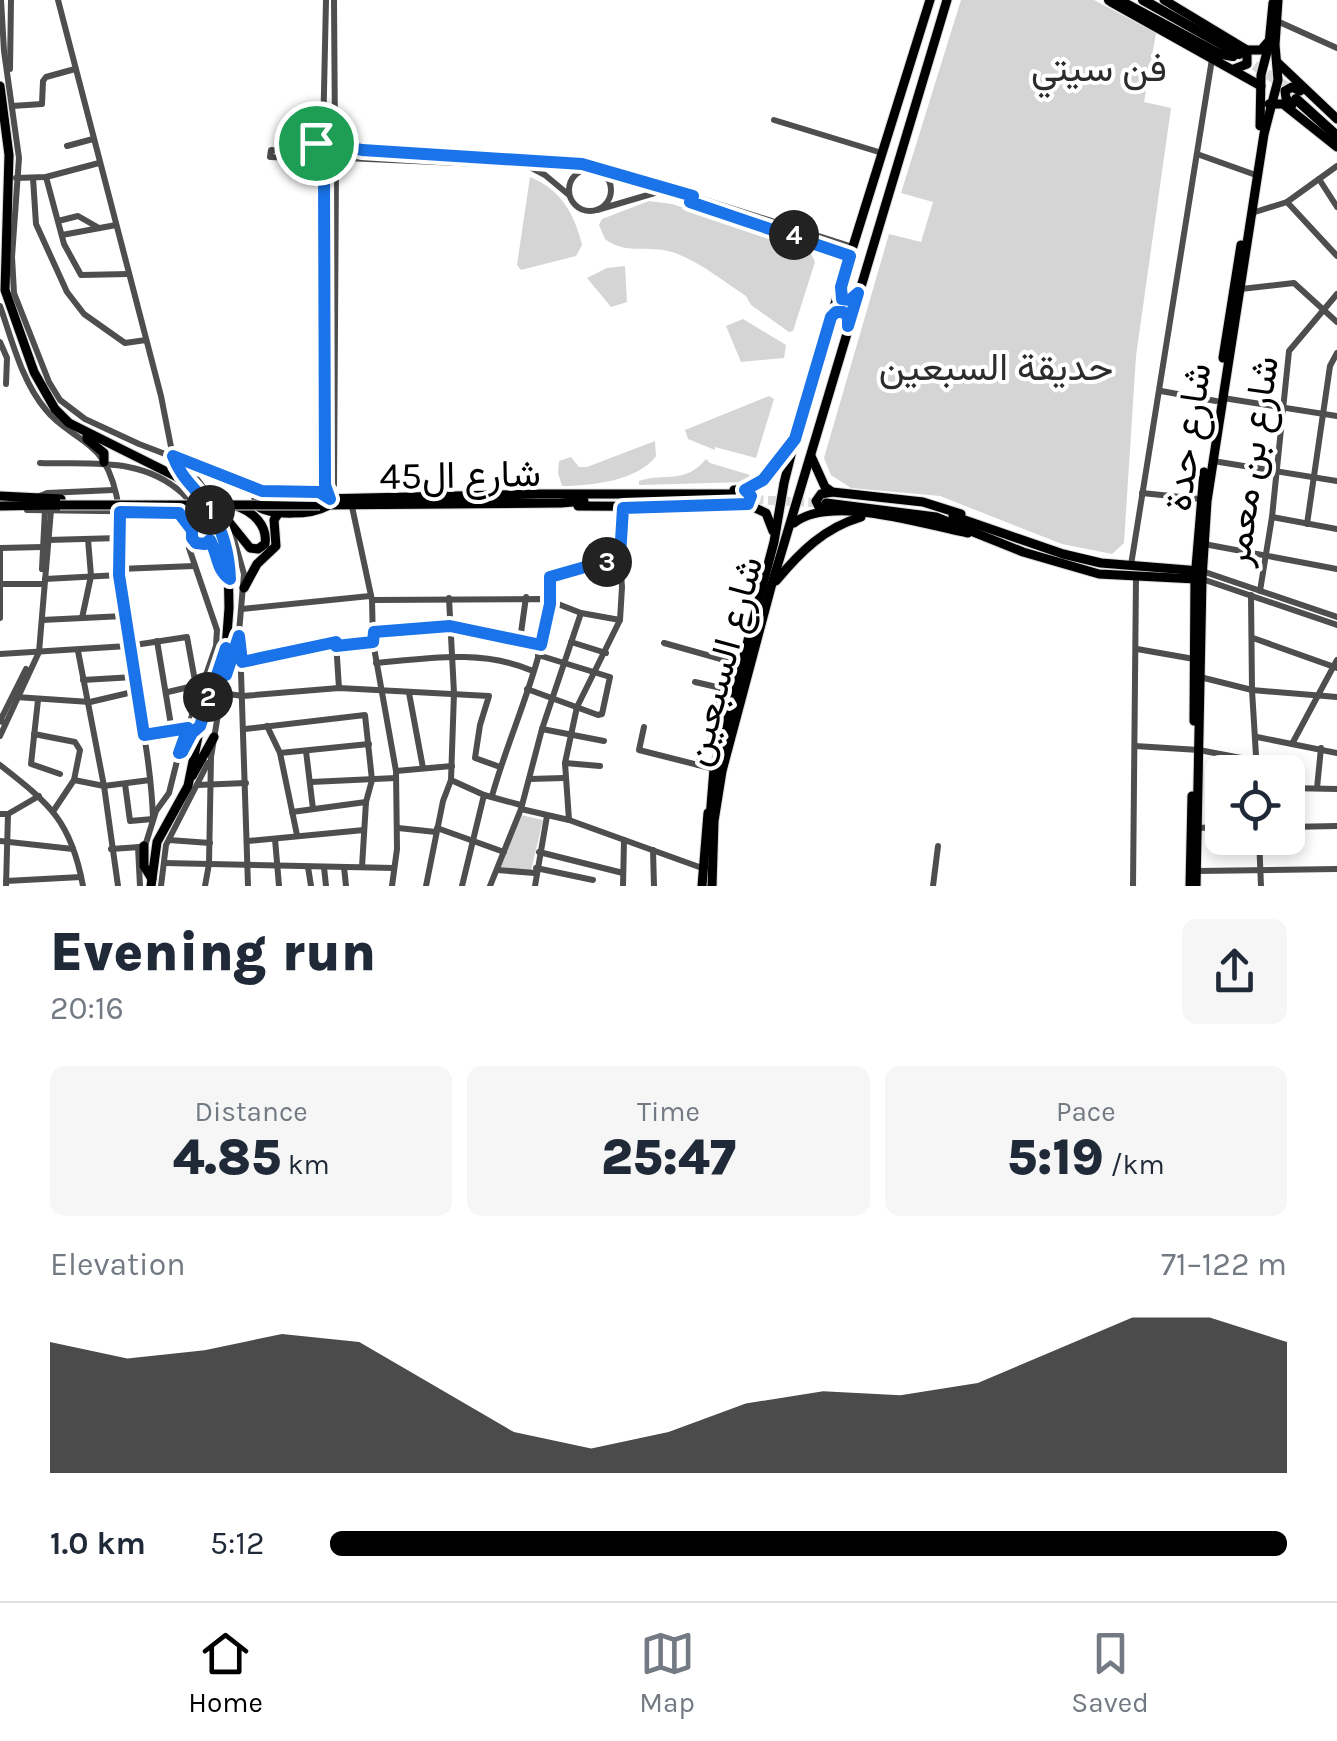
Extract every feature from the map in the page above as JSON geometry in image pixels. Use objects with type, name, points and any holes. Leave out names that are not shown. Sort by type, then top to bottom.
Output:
[{"type":"highway","points":[[1109,0],[1124,3],[1217,53],[1237,57]]},
{"type":"highway","points":[[1132,0],[1237,57]]},
{"type":"highway","points":[[1143,0],[1237,57]]},
{"type":"highway","points":[[1153,0],[1219,37],[1237,57]]},
{"type":"highway","points":[[1302,97],[1337,128]]},
{"type":"highway","points":[[1302,97],[1337,136]]},
{"type":"main road","name":"شارع السبعين","points":[[709,886],[714,769],[774,542],[795,439],[930,0]]},
{"type":"main road","points":[[1109,0],[1212,58],[1237,57],[1261,50],[1269,40]]},
{"type":"main road","points":[[1164,0],[1237,57],[1261,86]]},
{"type":"main road","name":"شارع حدة","points":[[1193,886],[1198,828],[1194,659],[1200,500],[1241,289],[1269,104],[1278,80],[1276,0]]},
{"type":"main road","name":"شارع حدة","points":[[1193,886],[1200,677],[1198,575],[1219,399],[1253,174],[1261,86],[1276,0]]},
{"type":"main road","name":"شارع السبعين","points":[[713,805],[770,587],[792,525],[947,3]]},
{"type":"main road","points":[[1276,60],[1302,97]]},
{"type":"main road","points":[[0,86],[8,146],[6,297],[43,390],[69,423],[185,483],[206,504],[228,556],[226,648],[192,733],[179,753]]},
{"type":"main road","points":[[1337,119],[1292,86],[1285,93],[1337,147]]},
{"type":"main road","points":[[1269,104],[1283,104],[1312,125]]},
{"type":"main road","points":[[8,146],[18,165]]},
{"type":"main road","points":[[841,287],[844,300],[858,293]]},
{"type":"main road","points":[[831,317],[843,312],[848,316],[848,326]]},
{"type":"main road","points":[[87,434],[87,439],[104,453],[104,462]]},
{"type":"main road","points":[[564,499],[623,508],[743,497],[763,480],[795,439]]},
{"type":"main road","points":[[811,455],[829,501]]},
{"type":"main road","points":[[178,458],[185,483]]},
{"type":"main road","points":[[262,491],[319,492],[325,500],[319,511],[265,512],[257,506],[262,491]]},
{"type":"main road","points":[[564,499],[583,491],[743,497],[766,513],[774,542]]},
{"type":"main road","name":"شارع ال45","points":[[0,496],[39,497],[54,506],[325,500]]},
{"type":"main road","name":"شارع ال45","points":[[6,507],[564,499]]},
{"type":"main road","points":[[829,501],[870,515],[936,524],[1061,559],[1198,575]]},
{"type":"main road","points":[[829,501],[936,516],[959,523],[976,534]]},
{"type":"main road","points":[[792,525],[829,501],[924,502],[957,511],[971,521],[1099,574],[1198,575]]},
{"type":"main road","points":[[229,522],[248,546],[258,549],[265,544],[266,536],[255,516],[233,505]]},
{"type":"main road","points":[[244,588],[258,564],[276,546],[274,524],[280,512]]},
{"type":"main road","points":[[770,587],[809,544],[837,524],[870,515]]},
{"type":"main road","points":[[210,540],[220,570],[230,579]]},
{"type":"main road","points":[[226,648],[230,656],[226,675]]},
{"type":"main road","points":[[194,781],[196,722]]},
{"type":"main road","points":[[152,882],[158,837],[194,781],[214,737]]},
{"type":"main road","points":[[709,886],[702,868],[713,805]]},
{"type":"main road","points":[[709,886],[713,805]]},
{"type":"main road","points":[[141,846],[152,882]]},
{"type":"street","points":[[1,0],[18,134],[14,293],[49,382],[60,400],[85,419],[262,491]]},
{"type":"street","points":[[10,0],[10,94]]},
{"type":"street","points":[[58,0],[178,458],[229,522],[243,563],[239,636],[221,693],[211,756],[210,843],[205,886]]},
{"type":"street","points":[[324,137],[326,0]]},
{"type":"street","points":[[334,0],[336,137],[345,146],[528,164],[569,194],[580,208],[597,210],[659,189]]},
{"type":"street","points":[[1278,21],[1337,48]]},
{"type":"street","points":[[1130,566],[1212,58]]},
{"type":"street","points":[[12,106],[42,104],[42,81],[75,69]]},
{"type":"street","points":[[774,120],[882,153]]},
{"type":"street","points":[[315,159],[270,157],[270,150],[302,152],[324,137],[336,137]]},
{"type":"street","points":[[66,146],[93,139]]},
{"type":"street","points":[[314,146],[315,159],[324,168],[325,500]]},
{"type":"street","points":[[324,168],[336,167],[345,158],[345,146]]},
{"type":"street","points":[[1197,154],[1253,174]]},
{"type":"street","points":[[345,158],[582,164],[852,251]]},
{"type":"street","points":[[16,178],[46,177],[99,163]]},
{"type":"street","points":[[1251,213],[1287,202],[1337,166]]},
{"type":"street","points":[[325,500],[334,484],[336,167]]},
{"type":"street","points":[[569,194],[574,175],[597,170]]},
{"type":"street","points":[[597,170],[609,180],[611,192],[606,204],[597,210]]},
{"type":"street","points":[[46,177],[62,235],[82,275],[129,274]]},
{"type":"street","points":[[33,178],[36,224],[76,306],[126,342],[146,340]]},
{"type":"street","points":[[1319,179],[1337,207]]},
{"type":"street","points":[[1287,202],[1337,256]]},
{"type":"street","points":[[58,220],[78,216],[100,228]]},
{"type":"street","points":[[62,235],[116,226]]},
{"type":"street","points":[[1241,289],[1294,282],[1337,322]]},
{"type":"street","name":"شارع بن معمر","points":[[1260,591],[1272,517],[1289,351],[1337,294]]},
{"type":"street","points":[[0,306],[17,355],[47,412],[104,462],[120,512],[119,572],[153,819]]},
{"type":"street","points":[[0,342],[7,358],[6,384]]},
{"type":"street","points":[[1307,524],[1330,366],[1337,353]]},
{"type":"street","points":[[7,358],[17,355]]},
{"type":"street","points":[[1161,391],[1337,416]]},
{"type":"street","points":[[1212,461],[1337,481]]},
{"type":"street","points":[[40,462],[127,465],[170,483],[199,511],[211,532],[210,540],[202,544],[193,541]]},
{"type":"street","points":[[39,497],[47,493],[113,490]]},
{"type":"street","points":[[1142,493],[1200,500]]},
{"type":"street","points":[[352,502],[371,598],[373,642],[396,775],[398,828],[392,886]]},
{"type":"street","points":[[36,652],[46,544],[54,506]]},
{"type":"street","points":[[6,507],[176,512],[192,530],[193,541],[189,546],[217,630],[216,646],[196,722],[188,728],[144,735]]},
{"type":"street","points":[[569,820],[564,778],[576,707],[620,620],[623,508]]},
{"type":"street","points":[[1272,517],[1337,529]]},
{"type":"street","points":[[192,530],[204,524]]},
{"type":"street","points":[[0,618],[0,548],[120,538]]},
{"type":"street","points":[[82,618],[91,576],[88,539]]},
{"type":"street","points":[[1204,544],[1337,568]]},
{"type":"street","points":[[462,886],[472,841],[541,645],[550,600],[550,577],[620,557]]},
{"type":"street","points":[[0,584],[194,566]]},
{"type":"street","points":[[1198,575],[1337,617]]},
{"type":"street","points":[[1198,575],[1337,624]]},
{"type":"street","points":[[1133,886],[1136,577]]},
{"type":"street","points":[[0,736],[2,722],[36,652],[43,581]]},
{"type":"street","points":[[1251,595],[1257,755]]},
{"type":"street","points":[[242,610],[371,598],[526,597],[620,620]]},
{"type":"street","points":[[520,640],[526,597]]},
{"type":"street","points":[[426,886],[452,780],[454,693],[448,598]]},
{"type":"street","points":[[490,886],[521,807],[581,613]]},
{"type":"street","points":[[42,620],[124,616]]},
{"type":"street","points":[[374,632],[450,626],[541,645]]},
{"type":"street","points":[[0,654],[78,651],[187,636],[195,681],[168,692]]},
{"type":"street","points":[[239,636],[248,886]]},
{"type":"street","points":[[1254,638],[1336,665],[1292,744]]},
{"type":"street","points":[[158,641],[172,730]]},
{"type":"street","points":[[242,662],[336,642],[339,688]]},
{"type":"street","points":[[336,646],[373,642]]},
{"type":"street","points":[[572,642],[606,654]]},
{"type":"street","points":[[664,644],[728,661],[710,742],[703,745],[698,765]]},
{"type":"street","points":[[1137,649],[1194,659]]},
{"type":"street","points":[[78,651],[90,702],[118,886]]},
{"type":"street","points":[[527,689],[602,714],[611,678],[538,654]]},
{"type":"street","points":[[376,662],[451,657],[499,660],[533,671]]},
{"type":"street","points":[[193,666],[209,667]]},
{"type":"street","points":[[83,680],[134,676]]},
{"type":"street","points":[[1200,677],[1252,690],[1337,697]]},
{"type":"street","points":[[695,682],[722,686],[736,683]]},
{"type":"street","points":[[189,686],[196,722]]},
{"type":"street","points":[[221,693],[243,696],[339,688],[488,696],[476,758],[500,767]]},
{"type":"street","points":[[0,696],[90,702],[137,691]]},
{"type":"street","points":[[410,693],[423,768]]},
{"type":"street","points":[[38,700],[32,766],[60,774]]},
{"type":"street","points":[[245,729],[365,715],[372,780],[366,802],[362,867]]},
{"type":"street","points":[[267,726],[280,752],[297,835]]},
{"type":"street","points":[[644,727],[639,750],[714,769]]},
{"type":"street","points":[[140,886],[141,846],[170,790],[188,728]]},
{"type":"street","points":[[542,729],[604,741]]},
{"type":"street","points":[[34,734],[79,746],[74,780],[54,810]]},
{"type":"street","points":[[1257,737],[1337,753]]},
{"type":"street","points":[[280,752],[368,744]]},
{"type":"street","points":[[1136,746],[1224,755]]},
{"type":"street","points":[[1317,788],[1321,748]]},
{"type":"street","points":[[306,751],[313,809]]},
{"type":"street","points":[[162,886],[170,840],[194,781],[211,756]]},
{"type":"street","points":[[565,763],[600,766]]},
{"type":"street","points":[[0,765],[54,810],[73,849],[83,886]]},
{"type":"street","points":[[311,782],[372,780],[423,768],[452,766]]},
{"type":"street","points":[[529,779],[564,778]]},
{"type":"street","points":[[74,780],[104,786],[150,780]]},
{"type":"street","points":[[452,780],[488,796],[569,820],[702,868]]},
{"type":"street","points":[[194,781],[209,786],[246,783]]},
{"type":"street","points":[[125,784],[130,821],[153,819]]},
{"type":"street","points":[[1305,788],[1337,789]]},
{"type":"street","points":[[39,796],[4,814],[6,883],[81,877]]},
{"type":"street","points":[[152,802],[164,801]]},
{"type":"street","points":[[292,812],[366,802]]},
{"type":"street","points":[[535,886],[547,816]]},
{"type":"street","points":[[1305,827],[1337,826]]},
{"type":"street","points":[[398,828],[437,830],[504,852]]},
{"type":"street","points":[[1198,828],[1205,828]]},
{"type":"street","points":[[248,841],[364,830]]},
{"type":"street","points":[[276,838],[279,886]]},
{"type":"street","points":[[170,840],[210,843]]},
{"type":"street","points":[[623,886],[624,840]]},
{"type":"street","points":[[3,842],[73,849]]},
{"type":"street","points":[[112,849],[141,846]]},
{"type":"street","points":[[933,886],[938,846]]},
{"type":"street","points":[[653,850],[654,886]]},
{"type":"street","points":[[538,852],[623,873]]},
{"type":"street","points":[[1260,855],[1261,886]]},
{"type":"street","points":[[164,863],[394,868]]},
{"type":"street","points":[[497,870],[536,871],[592,883],[599,866]]},
{"type":"street","points":[[308,867],[311,886]]},
{"type":"street","points":[[324,867],[326,886]]},
{"type":"street","points":[[344,867],[346,886]]},
{"type":"street","points":[[1197,870],[1337,868]]},
{"type":"green space","name":"حديقة السبعين","points":[[961,0],[1094,0],[1156,33],[1144,102],[1171,108],[1136,356],[1124,543],[1112,554],[1062,544],[940,496],[851,488],[831,475],[824,458],[889,234],[921,242],[933,202],[901,193]]},
{"type":"green space","points":[[530,177],[565,204],[582,245],[576,256],[521,270],[517,265]]},
{"type":"green space","points":[[649,201],[672,204],[808,247],[815,262],[793,331],[789,332],[751,305],[746,296],[692,261],[663,250],[621,247],[605,239],[599,225],[602,219]]},
{"type":"green space","points":[[625,266],[627,302],[611,307],[587,278],[607,268]]},
{"type":"green space","points":[[743,319],[786,345],[784,358],[741,362],[726,326]]},
{"type":"green space","points":[[769,396],[774,399],[756,458],[715,450],[688,439],[685,430]]},
{"type":"green space","points":[[655,441],[656,456],[638,471],[599,483],[562,486],[559,461],[571,457],[579,467],[587,467]]},
{"type":"green space","points":[[706,459],[750,475],[747,482],[639,485],[639,481],[690,472]]},
{"type":"green space","points":[[521,815],[543,820],[531,871],[500,869]]},
{"type":"tunnel","points":[[1242,57],[1294,92]]},
{"type":"tunnel","points":[[741,499],[823,503]]},
{"type":"route","points":[[332,136],[345,146],[362,150],[582,164],[611,172],[693,196],[690,202],[850,256],[841,287],[842,299],[850,300],[858,293],[848,326],[848,316],[843,312],[831,317],[795,439],[763,480],[745,490],[751,496],[748,504],[623,508],[620,557],[550,577],[550,604],[541,645],[450,626],[374,632],[373,642],[336,646],[336,642],[242,662],[239,636],[226,675],[230,656],[226,648],[200,726],[179,753],[188,728],[144,735],[119,575],[120,512],[179,513],[196,543],[210,540],[220,570],[230,579],[219,529],[206,504],[185,483],[173,456],[262,491],[319,492],[330,499],[325,485],[325,189],[324,168],[314,156],[316,143],[332,136]]},
{"type":"park label","name":"فن سيتي","points":[[1099,68]]}]
